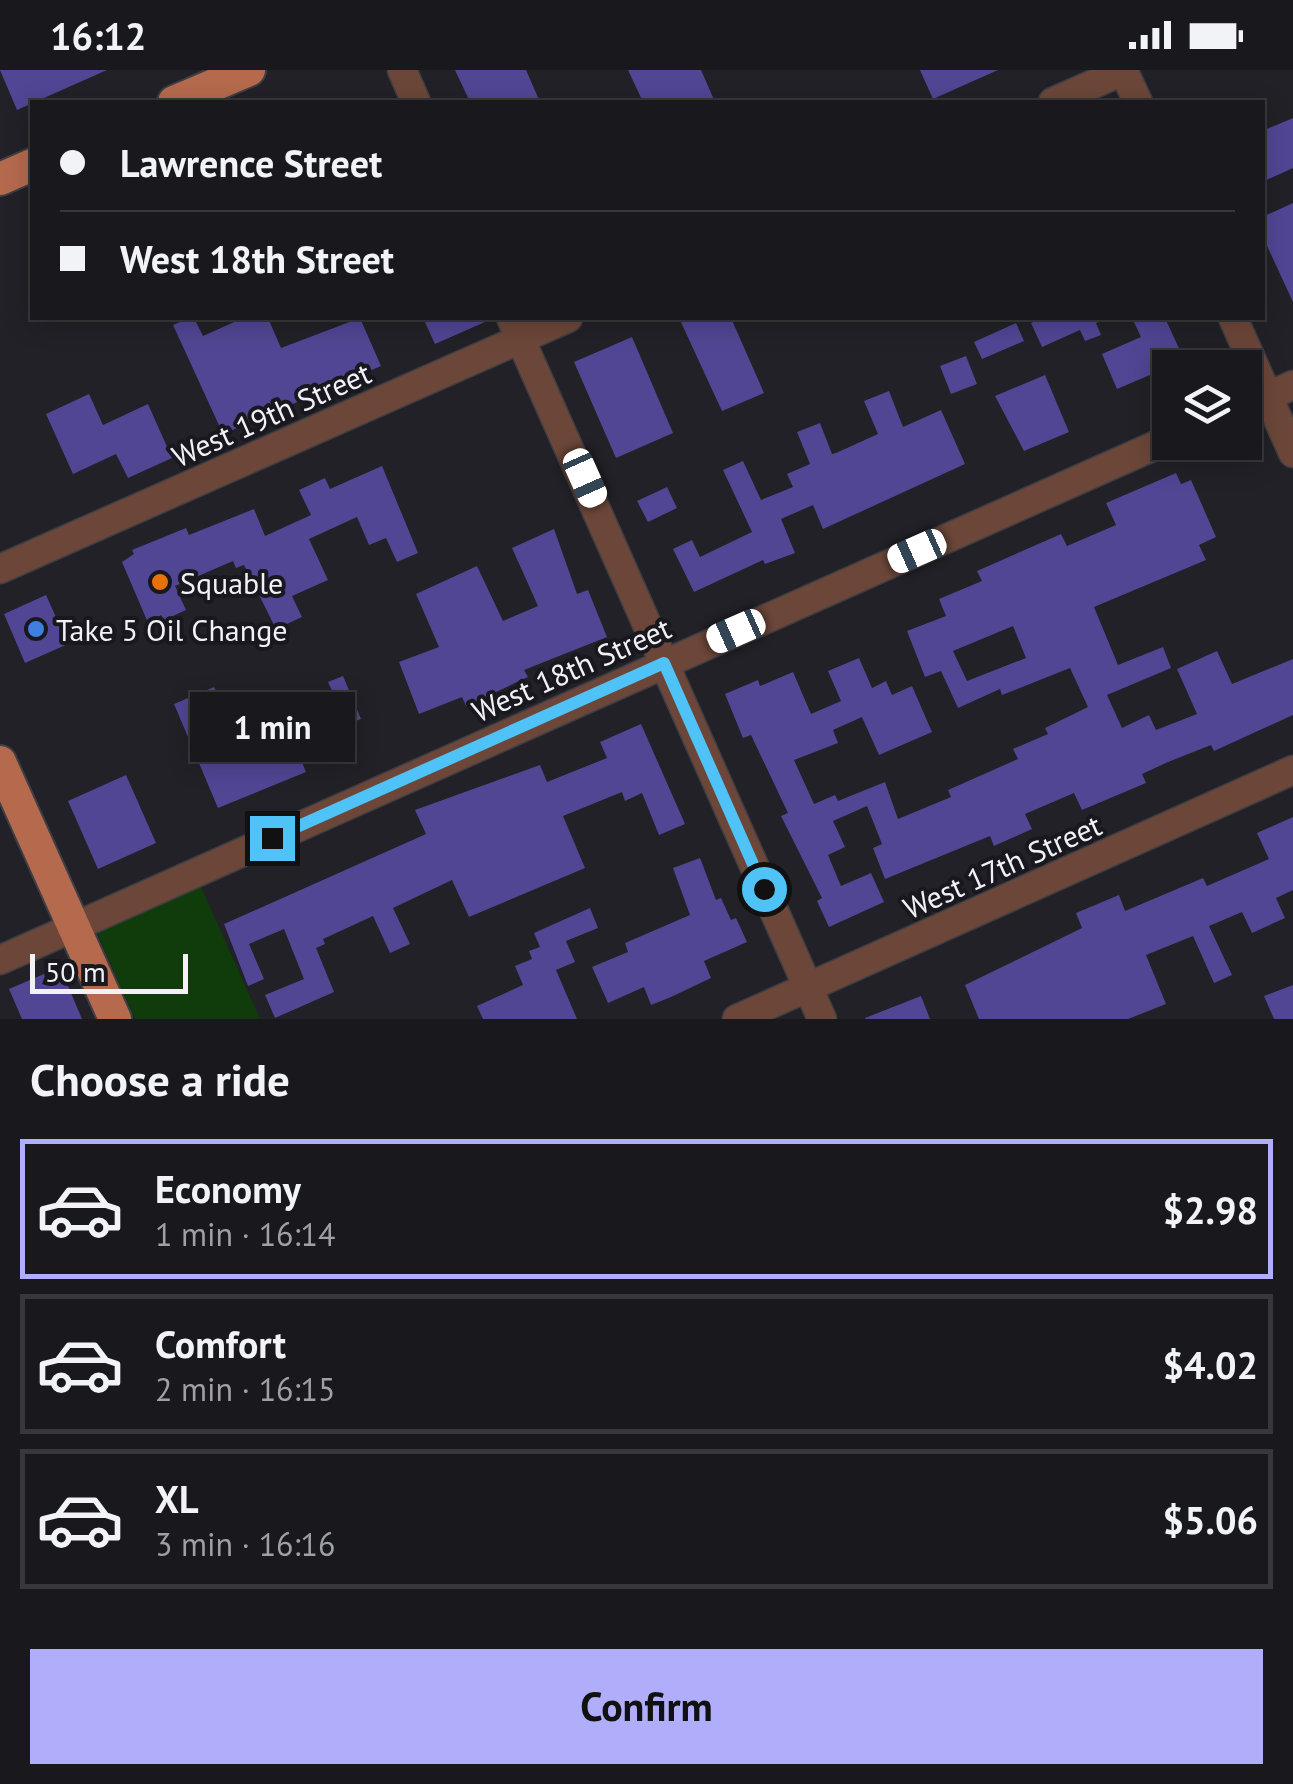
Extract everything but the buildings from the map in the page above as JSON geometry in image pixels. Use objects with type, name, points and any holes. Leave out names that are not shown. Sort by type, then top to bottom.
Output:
[{"type":"main road","points":[[179,100],[248,70]]},
{"type":"main road","points":[[0,180],[30,166]]},
{"type":"main road","points":[[0,762],[115,1019]]},
{"type":"street","points":[[402,70],[415,100]]},
{"type":"street","points":[[1057,100],[1124,70],[1137,100]]},
{"type":"street","name":"West 19th Street","points":[[0,569],[516,328],[558,320]]},
{"type":"street","points":[[1234,320],[1293,453]]},
{"type":"street","points":[[516,328],[822,1019]]},
{"type":"street","name":"West 18th Street","points":[[0,960],[1152,447]]},
{"type":"street","name":"West 17th Street","points":[[737,1019],[1293,770]]},
{"type":"green space","points":[[198,880],[260,1019],[135,1019],[94,926]]},
{"type":"place","name":"Squable","points":[[160,582]]},
{"type":"place","name":"Take 5 Oil Change","points":[[36,629]]},
{"type":"route","points":[[272,838],[664,663],[764,889]]}]
